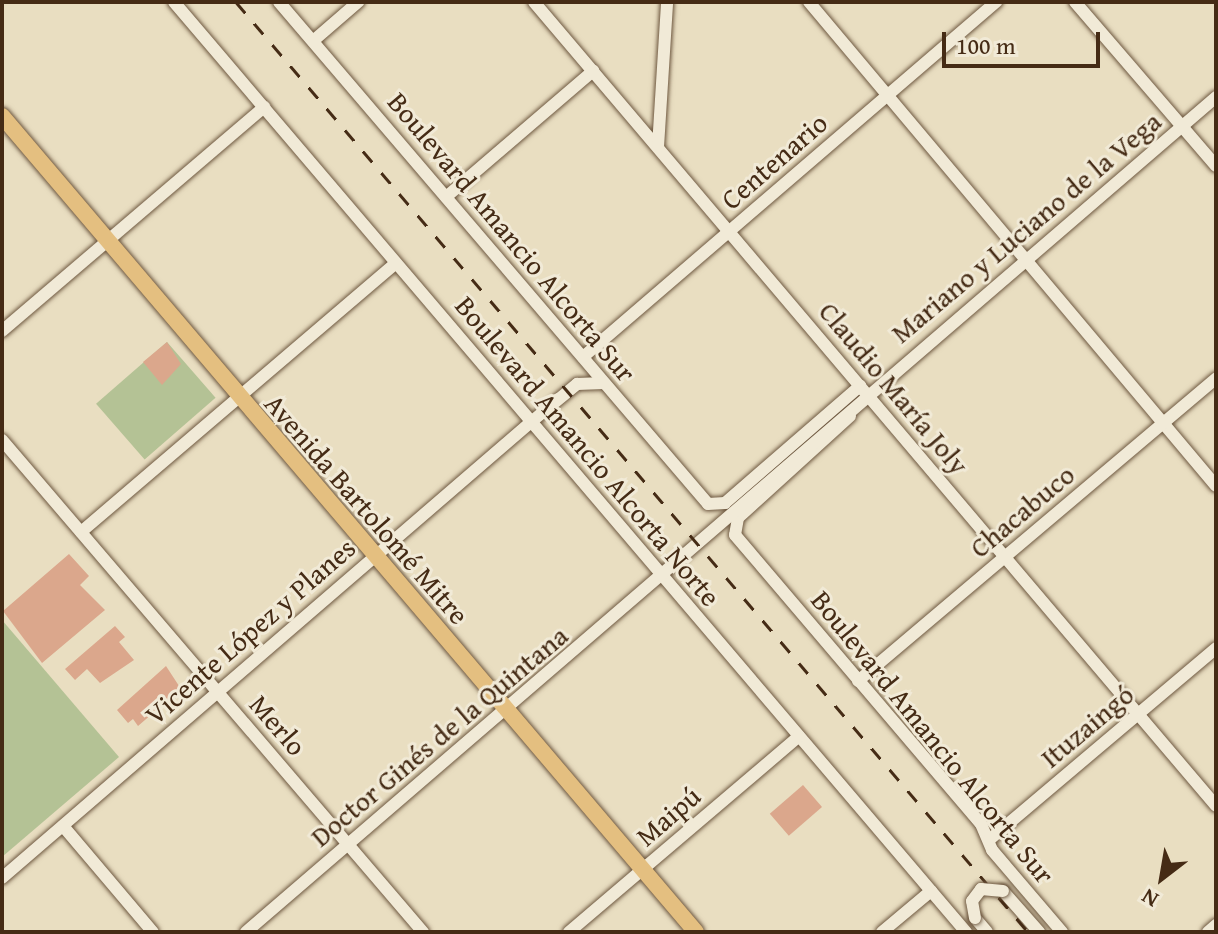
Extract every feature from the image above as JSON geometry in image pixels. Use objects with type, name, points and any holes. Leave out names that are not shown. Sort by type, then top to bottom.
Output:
[{"type":"main road","name":"Avenida Bartolomé Mitre","points":[[2,116],[238,398],[696,932]]},
{"type":"street","name":"Boulevard Amancio Alcorta Norte","points":[[174,2],[966,932]]},
{"type":"street","name":"Boulevard Amancio Alcorta Sur","points":[[279,2],[708,504]]},
{"type":"street","points":[[313,41],[358,2]]},
{"type":"street","name":"Claudio María Joly","points":[[534,2],[1216,806]]},
{"type":"street","points":[[658,147],[667,2]]},
{"type":"street","points":[[809,2],[1216,486]]},
{"type":"street","name":"Centenario","points":[[583,357],[996,2]]},
{"type":"street","points":[[1075,2],[1216,166]]},
{"type":"street","points":[[446,197],[593,71]]},
{"type":"street","name":"Mariano y Luciano de la Vega","points":[[708,504],[725,503],[1024,260],[1216,97]]},
{"type":"street","points":[[2,331],[264,107]]},
{"type":"street","points":[[81,532],[396,263]]},
{"type":"street","points":[[583,357],[577,384],[604,383]]},
{"type":"street","name":"Chacabuco","points":[[858,681],[1216,378]]},
{"type":"street","name":"Vicente López y Planes","points":[[2,878],[373,556],[577,384]]},
{"type":"street","name":"Mariano y Luciano de la Vega","points":[[722,521],[863,390]]},
{"type":"street","name":"Mariano y Luciano de la Vega","points":[[735,535],[738,518],[837,434],[863,390]]},
{"type":"street","name":"Merlo","points":[[2,440],[423,932]]},
{"type":"street","name":"Doctor Ginés de la Quintana","points":[[246,932],[663,576],[722,521]]},
{"type":"street","name":"Boulevard Amancio Alcorta Sur","points":[[735,535],[1062,932]]},
{"type":"street","name":"Ituzaingó","points":[[989,840],[1216,648]]},
{"type":"street","name":"Maipú","points":[[569,932],[799,736]]},
{"type":"street","points":[[63,826],[153,932]]},
{"type":"street","points":[[987,932],[971,908],[987,886],[1003,891],[1039,932]]},
{"type":"street","points":[[882,932],[931,891]]},
{"type":"street","points":[[1208,932],[1216,925]]},
{"type":"green space","points":[[167,342],[216,398],[145,460],[96,404]]},
{"type":"green space","points":[[2,620],[119,757],[2,857]]},
{"type":"building","points":[[167,342],[181,364],[162,385],[143,362]]},
{"type":"building","points":[[69,554],[89,576],[80,585],[105,610],[42,663],[3,611]]},
{"type":"building","points":[[115,626],[125,637],[119,642],[134,660],[100,683],[87,669],[75,680],[65,669]]},
{"type":"building","points":[[166,666],[181,689],[138,726],[133,719],[128,723],[117,710]]},
{"type":"building","points":[[803,785],[822,807],[789,836],[770,814]]},
{"type":"railway","points":[[236,2],[1028,932]]}]
